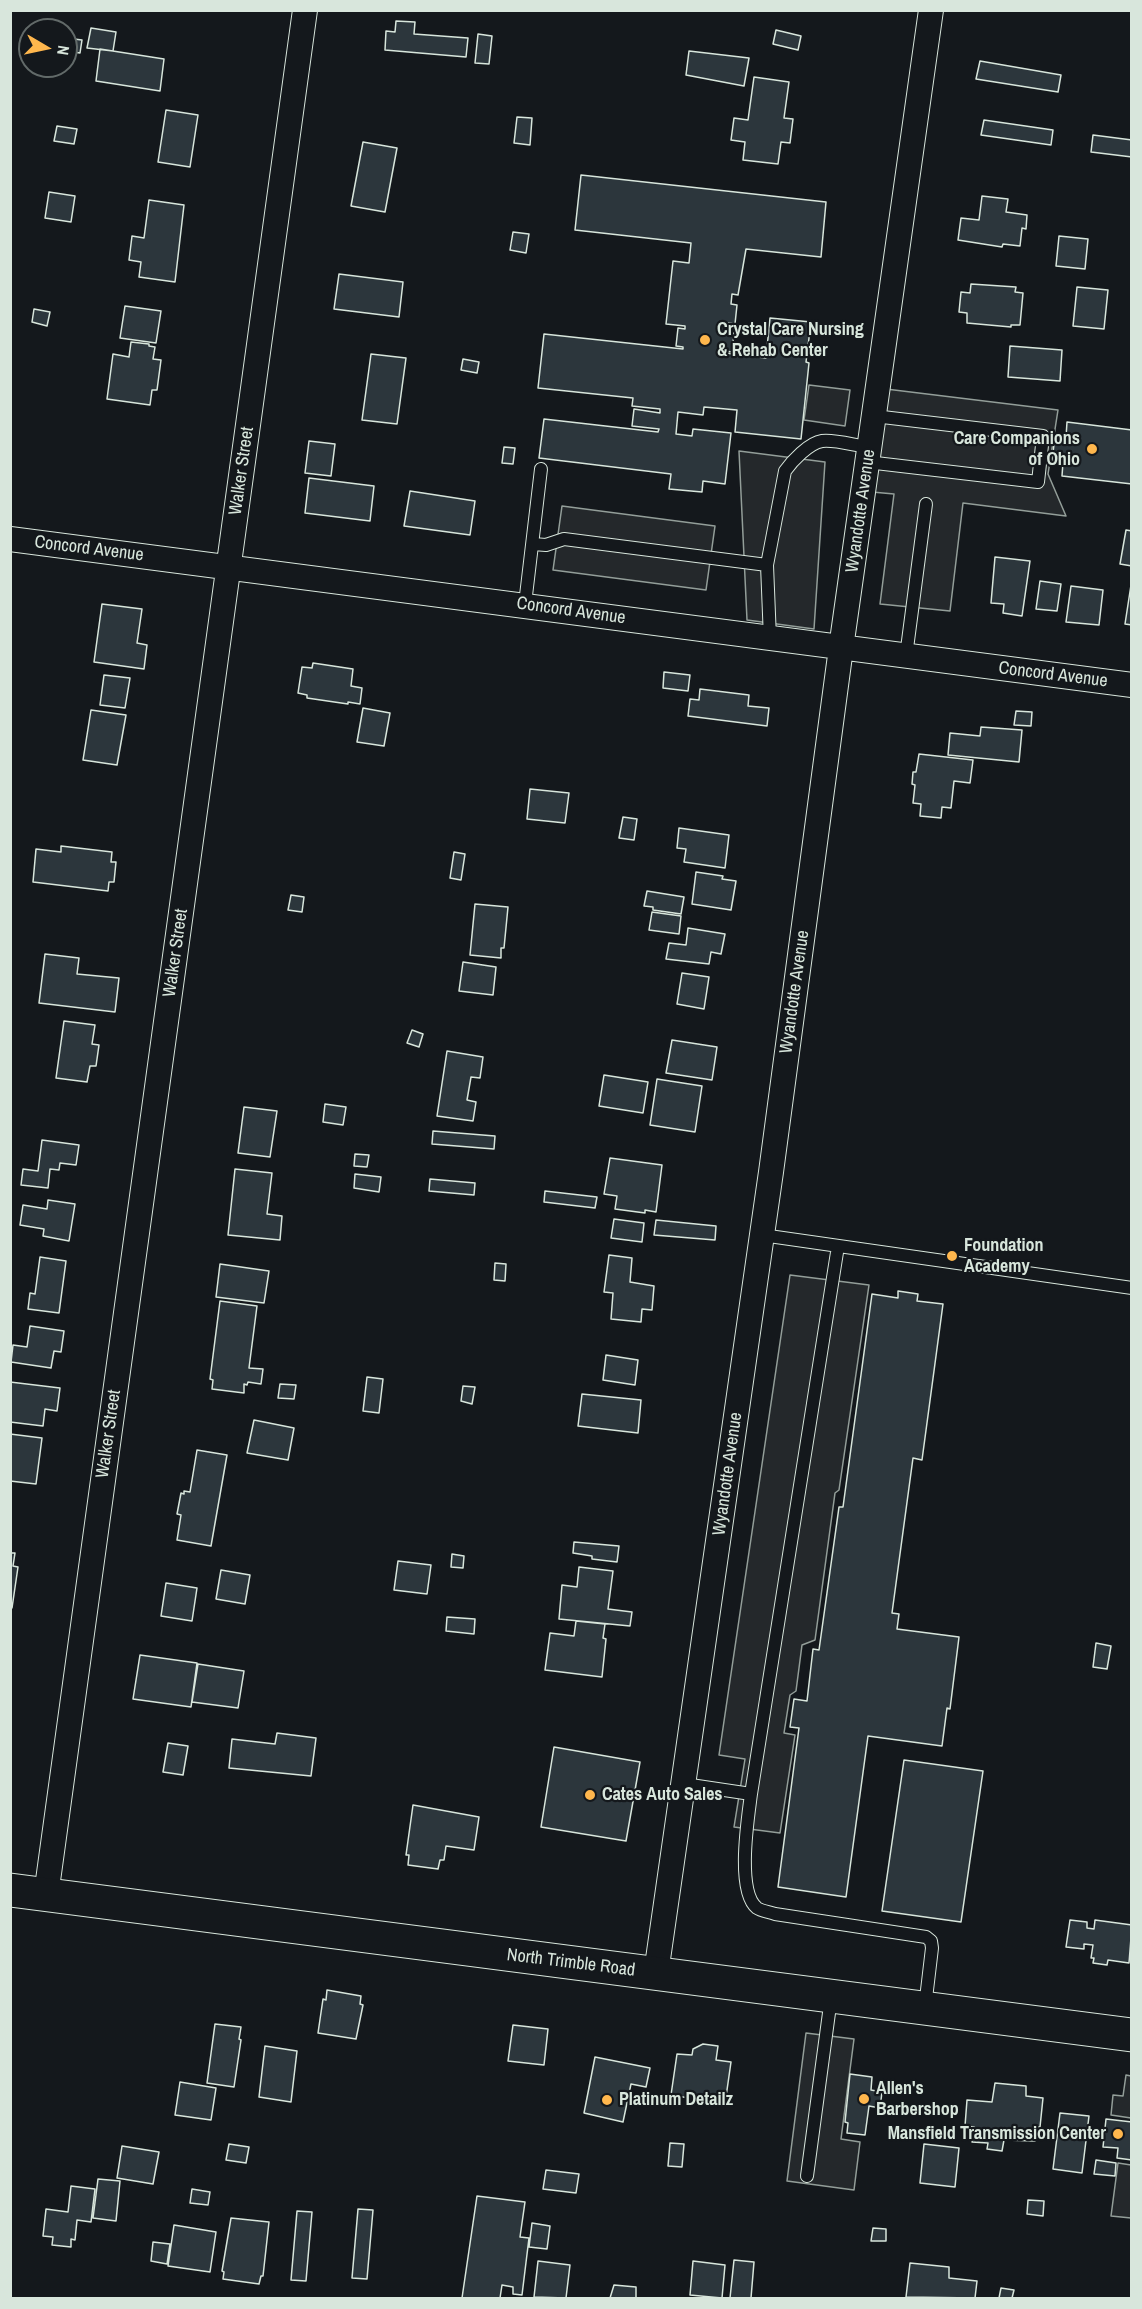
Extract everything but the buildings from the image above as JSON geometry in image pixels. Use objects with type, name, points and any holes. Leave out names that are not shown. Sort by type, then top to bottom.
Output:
[{"type":"main road","name":"North Trimble Road","points":[[10,1890],[1131,2035]]},
{"type":"street","name":"Walker Street","points":[[46,1895],[305,10]]},
{"type":"street","name":"Wyandotte Avenue","points":[[656,1973],[762,1235],[841,648],[931,10]]},
{"type":"street","name":"Concord Avenue","points":[[10,539],[525,604],[770,639],[1131,685]]},
{"type":"lane","points":[[770,639],[767,564],[785,471],[790,463],[812,445],[822,441],[868,455],[1038,482],[1043,435],[874,416]]},
{"type":"lane","points":[[525,604],[541,469]]},
{"type":"lane","points":[[906,656],[926,504]]},
{"type":"lane","points":[[533,544],[546,545],[564,539],[767,564]]},
{"type":"lane","points":[[762,1235],[1131,1288]]},
{"type":"lane","points":[[838,1246],[751,1794],[744,1846],[748,1894],[757,1908],[775,1914],[926,1937],[931,1941],[932,1948],[924,2008]]},
{"type":"lane","points":[[684,1784],[751,1794]]},
{"type":"lane","points":[[807,2176],[831,1996]]},
{"type":"shaded area","points":[[809,385],[850,390],[845,426],[804,420]]},
{"type":"shaded area","points":[[886,389],[1058,410],[1048,474],[1066,516],[963,503],[950,611],[880,604],[894,494],[872,492]]},
{"type":"shaded area","points":[[739,451],[825,462],[814,629],[747,620]]},
{"type":"shaded area","points":[[562,506],[715,526],[706,590],[553,570]]},
{"type":"shaded area","points":[[790,1275],[869,1285],[839,1490],[835,1493],[815,1640],[802,1645],[796,1691],[790,1695],[784,1733],[795,1735],[780,1833],[734,1827],[745,1759],[719,1755]]},
{"type":"shaded area","points":[[806,2033],[854,2039],[841,2139],[860,2142],[854,2190],[787,2181]]},
{"type":"shaded area","points":[[1126,2075],[1131,2076],[1131,2118],[1111,2115],[1113,2095],[1123,2096]]},
{"type":"shaded area","points":[[1118,2163],[1131,2165],[1131,2218],[1111,2216]]},
{"type":"place","name":"Crystal Care Nursing & Rehab Center","points":[[705,340]]},
{"type":"place","name":"Care Companions of Ohio","points":[[1092,449]]},
{"type":"place","name":"Foundation Academy","points":[[952,1256]]},
{"type":"place","name":"Cates Auto Sales","points":[[590,1795]]},
{"type":"place","name":"Allen's Barbershop","points":[[864,2099]]},
{"type":"place","name":"Platinum Detailz","points":[[607,2100]]},
{"type":"place","name":"Mansfield Transmission Center","points":[[1118,2134]]}]
